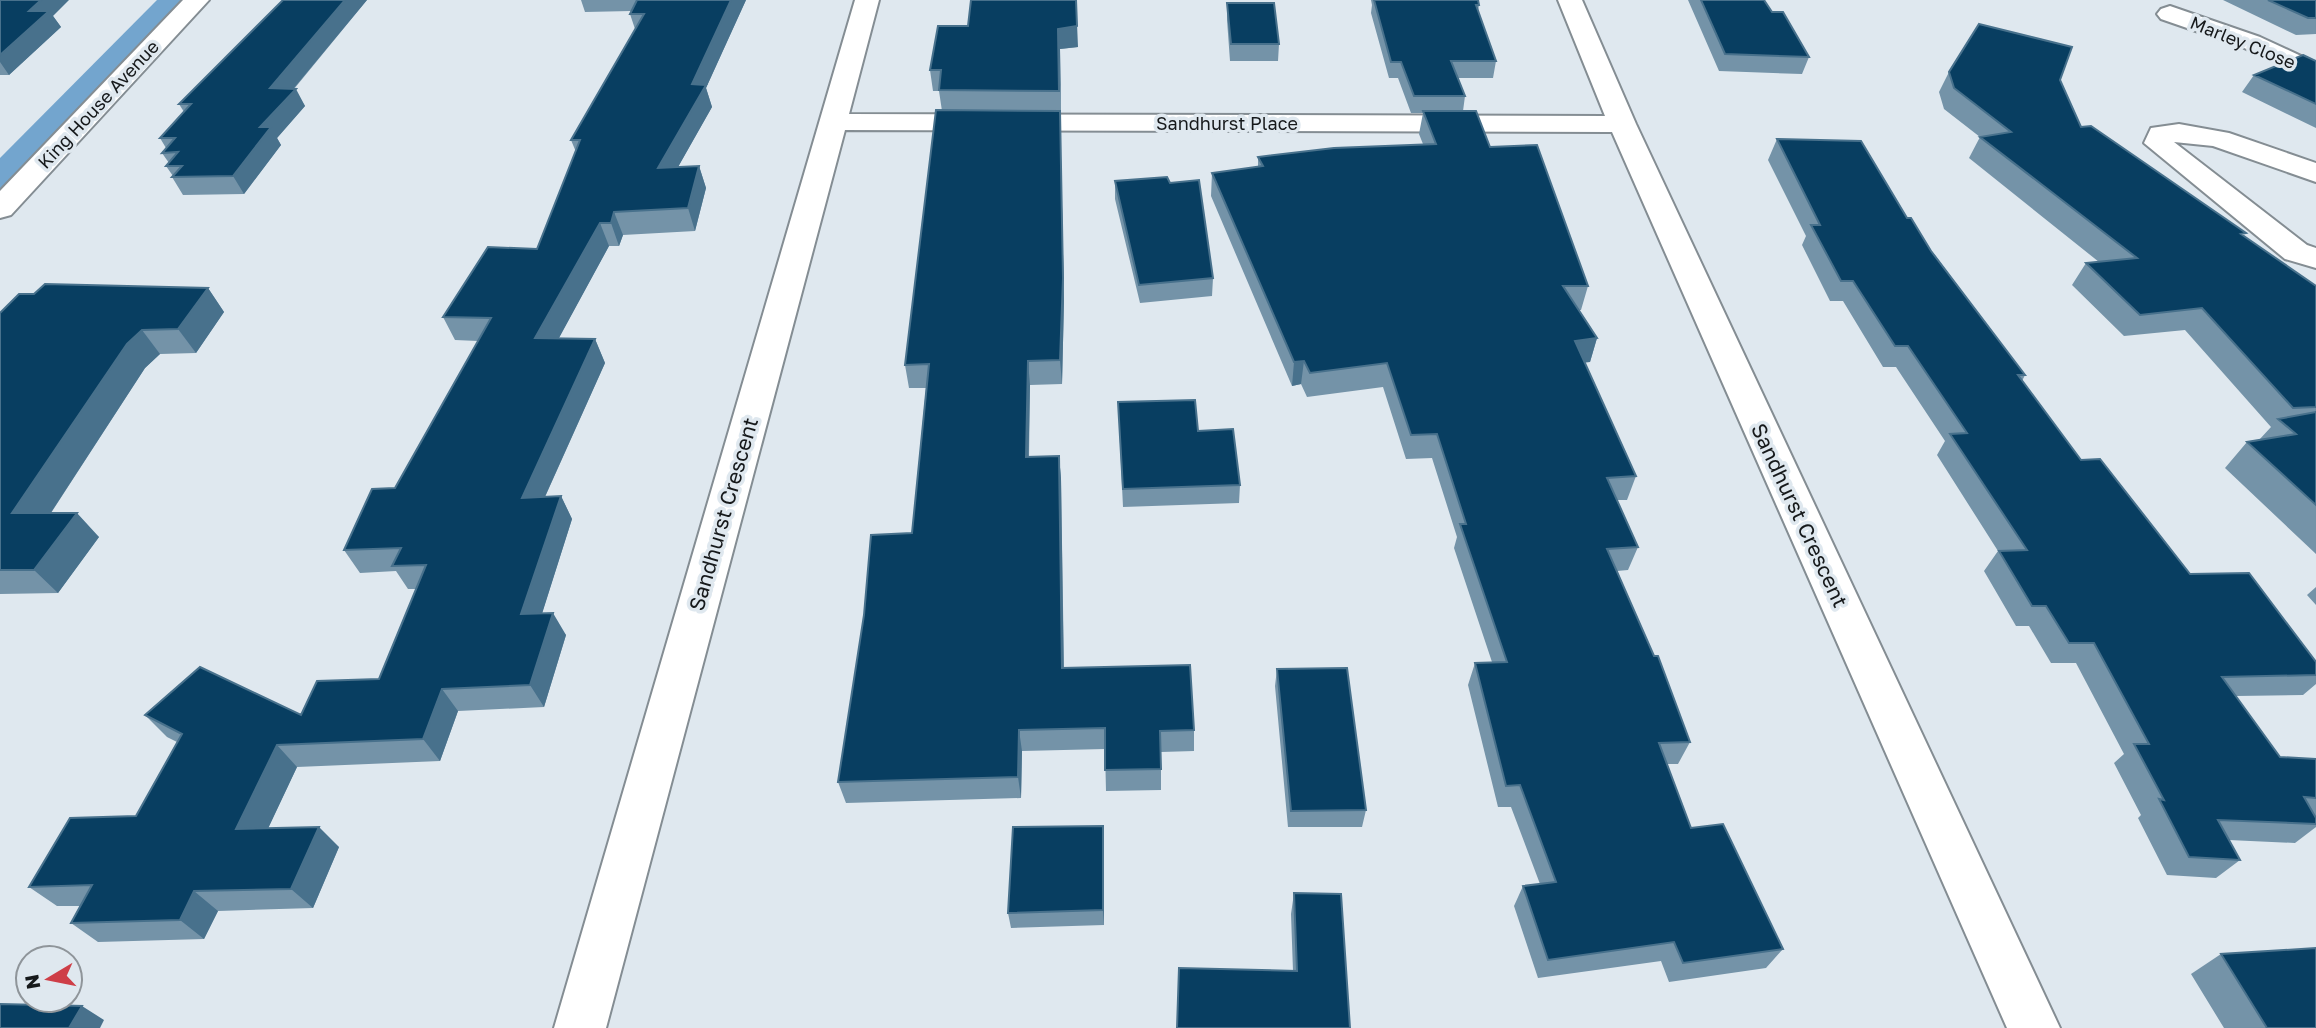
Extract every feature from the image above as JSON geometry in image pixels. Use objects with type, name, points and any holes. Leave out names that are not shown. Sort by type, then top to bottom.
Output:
[{"type":"street","name":"King House Avenue","points":[[0,209],[197,0]]},
{"type":"street","name":"Sandhurst Crescent","points":[[580,1028],[867,0]]},
{"type":"street","name":"Sandhurst Crescent","points":[[1570,0],[1622,124],[2034,1028]]},
{"type":"street","name":"Marley Close","points":[[2170,14],[2251,42],[2316,72]]},
{"type":"street","name":"Sandhurst Place","points":[[833,122],[1622,124]]},
{"type":"street","points":[[2316,173],[2233,144],[2179,131],[2161,134],[2158,143],[2296,252],[2316,258]]},
{"type":"building","points":[[0,0],[41,0],[29,11],[49,11],[0,55]]},
{"type":"building","points":[[283,0],[345,0],[270,88],[296,89],[260,127],[271,127],[233,176],[172,177],[182,166],[166,166],[178,152],[162,153],[175,138],[160,138],[191,104],[179,104]]},
{"type":"building","points":[[637,0],[731,0],[692,84],[706,85],[658,168],[699,166],[688,208],[614,212],[611,223],[600,223],[535,338],[595,339],[522,498],[561,496],[521,614],[553,613],[530,685],[442,689],[423,739],[277,745],[236,829],[319,827],[291,889],[194,891],[180,920],[71,923],[92,885],[29,887],[70,818],[136,816],[182,734],[145,715],[200,667],[301,715],[317,681],[379,679],[426,565],[392,566],[401,548],[344,550],[372,489],[395,488],[491,318],[443,317],[488,247],[537,249],[580,140],[571,140],[644,14],[630,14]]},
{"type":"building","points":[[971,0],[1076,0],[1077,26],[1058,29],[1059,91],[939,90],[941,70],[930,70],[938,26],[968,26]]},
{"type":"building","points":[[1374,0],[1478,0],[1479,5],[1476,5],[1496,61],[1451,61],[1465,96],[1414,96],[1401,62],[1391,62]]},
{"type":"building","points":[[1701,0],[1764,0],[1772,12],[1783,12],[1809,57],[1725,54]]},
{"type":"building","points":[[2268,0],[2316,0],[2316,18],[2308,18]]},
{"type":"building","points":[[1227,3],[1274,3],[1279,44],[1231,44]]},
{"type":"building","points":[[1979,24],[2072,47],[2060,80],[2081,127],[2091,126],[2246,233],[2241,234],[2316,286],[2316,407],[2293,408],[2202,308],[2140,315],[2086,263],[2137,258],[1980,137],[2011,132],[1954,88],[1949,72]]},
{"type":"building","points":[[2303,55],[2316,61],[2316,104],[2254,75]]},
{"type":"building","points":[[936,110],[1060,111],[1063,278],[1060,360],[1028,361],[1026,457],[1059,456],[1062,668],[1190,665],[1194,730],[1160,731],[1161,769],[1105,770],[1105,728],[1019,730],[1018,777],[838,782],[864,615],[871,535],[912,533],[929,364],[905,365]]},
{"type":"building","points":[[1423,111],[1476,111],[1490,147],[1537,145],[1588,286],[1563,286],[1597,338],[1575,341],[1636,476],[1607,478],[1638,547],[1607,549],[1654,656],[1658,656],[1690,742],[1659,743],[1691,828],[1723,824],[1783,949],[1683,963],[1674,942],[1548,960],[1523,886],[1556,882],[1520,785],[1506,786],[1475,663],[1507,662],[1460,524],[1466,524],[1437,434],[1411,435],[1387,363],[1310,373],[1304,361],[1294,362],[1212,173],[1263,166],[1258,157],[1334,148],[1436,144]]},
{"type":"building","points":[[1777,139],[1861,141],[1907,218],[1911,218],[1931,251],[2025,375],[2018,375],[2081,460],[2100,459],[2190,574],[2249,573],[2316,662],[2316,675],[2222,677],[2280,757],[2316,759],[2316,798],[2304,797],[2316,818],[2316,824],[2218,820],[2240,860],[2189,857],[2159,799],[2164,800],[2134,744],[2149,744],[2094,643],[2069,643],[2046,606],[2032,606],[1999,551],[2027,550],[1950,434],[1967,433],[1908,346],[1895,346],[1853,281],[1841,281],[1811,225],[1820,225]]},
{"type":"building","points":[[1167,177],[1170,183],[1199,180],[1213,278],[1139,285],[1115,181]]},
{"type":"building","points":[[45,284],[208,288],[178,329],[142,330],[127,344],[12,513],[77,513],[34,570],[0,570],[0,313],[19,294],[34,294]]},
{"type":"building","points":[[1195,400],[1198,431],[1233,429],[1240,485],[1123,489],[1118,402]]},
{"type":"building","points":[[2316,412],[2316,505],[2247,442],[2296,434],[2278,419]]},
{"type":"building","points":[[1347,668],[1366,810],[1291,811],[1277,669]]},
{"type":"building","points":[[1103,826],[1103,910],[1008,913],[1013,827]]},
{"type":"building","points":[[1294,893],[1341,894],[1350,1028],[1177,1028],[1179,968],[1297,971]]},
{"type":"building","points":[[2316,948],[2316,1028],[2267,1028],[2221,954]]},
{"type":"building","points":[[0,1004],[14,1004],[14,1014],[77,1014],[69,1028],[0,1028]]},
{"type":"waterway","points":[[0,182],[177,0]]}]
